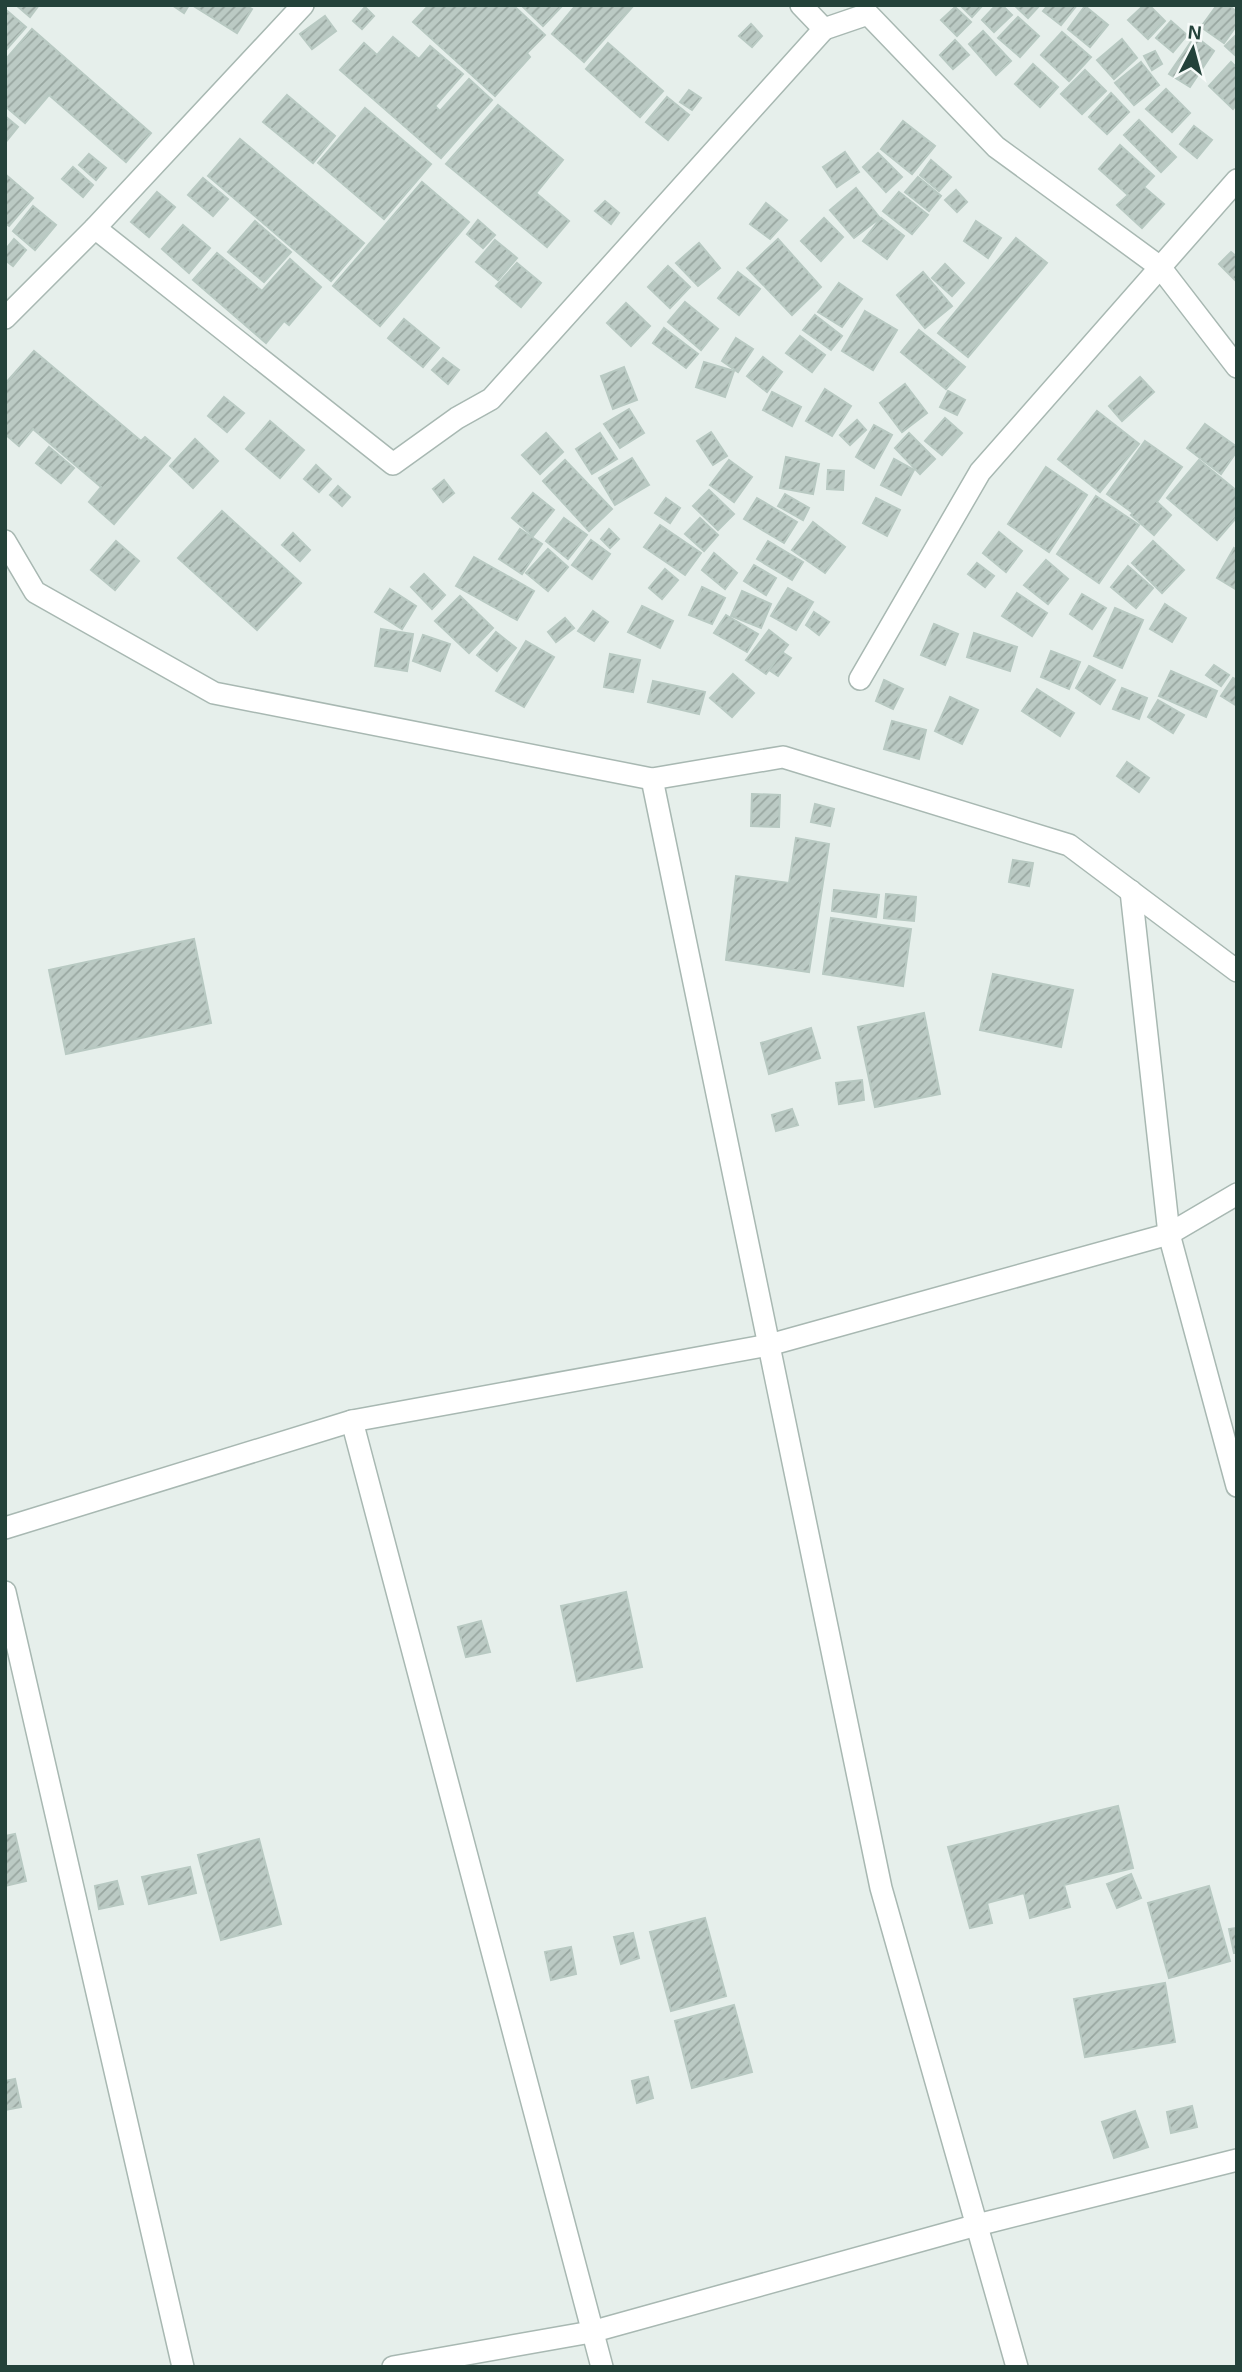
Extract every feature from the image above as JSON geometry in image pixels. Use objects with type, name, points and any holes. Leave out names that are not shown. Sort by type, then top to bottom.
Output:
[{"type":"street","points":[[5,318],[95,228],[303,5]]},
{"type":"street","points":[[801,5],[824,29]]},
{"type":"street","points":[[95,228],[393,464],[457,418],[491,399],[824,29],[872,10],[996,147],[1160,267],[1237,368]]},
{"type":"street","points":[[860,679],[980,472],[1237,180]]},
{"type":"street","points":[[5,541],[36,592],[215,693],[652,779],[783,757],[1069,845],[1237,971]]},
{"type":"street","points":[[652,779],[881,1888],[1017,2367]]},
{"type":"street","points":[[1131,891],[1169,1234],[1237,1486]]},
{"type":"street","points":[[5,1528],[352,1421],[769,1345],[1169,1234],[1237,1194]]},
{"type":"street","points":[[352,1421],[602,2367]]},
{"type":"street","points":[[5,1592],[183,2367]]},
{"type":"street","points":[[393,2367],[591,2332],[977,2225],[1237,2160]]},
{"type":"building","points":[[16,5],[39,5],[30,17]]},
{"type":"building","points":[[172,5],[189,5],[184,13]]},
{"type":"building","points":[[192,5],[245,5],[252,9],[237,33]]},
{"type":"building","points":[[429,5],[513,5],[545,35],[527,53],[530,57],[495,96],[413,22]]},
{"type":"building","points":[[521,5],[563,5],[543,26]]},
{"type":"building","points":[[576,5],[634,5],[584,62],[552,34]]},
{"type":"building","points":[[960,5],[983,5],[972,17]]},
{"type":"building","points":[[996,5],[1002,5],[1012,15],[994,32],[982,20]]},
{"type":"building","points":[[1014,5],[1040,5],[1028,18]]},
{"type":"building","points":[[1048,5],[1077,5],[1061,25],[1043,11]]},
{"type":"building","points":[[1144,5],[1149,5],[1165,21],[1148,39],[1128,20]]},
{"type":"building","points":[[1217,5],[1228,5],[1237,12],[1237,25],[1224,43],[1201,27]]},
{"type":"building","points":[[1085,6],[1108,25],[1090,47],[1068,29]]},
{"type":"building","points":[[365,7],[374,16],[362,29],[353,21]]},
{"type":"building","points":[[955,7],[971,22],[957,36],[941,20]]},
{"type":"building","points":[[5,9],[26,27],[5,51]]},
{"type":"building","points":[[325,16],[336,31],[312,49],[300,34]]},
{"type":"building","points":[[1018,17],[1039,36],[1020,57],[998,38]]},
{"type":"building","points":[[1171,21],[1187,35],[1173,52],[1156,38]]},
{"type":"building","points":[[751,24],[762,36],[752,47],[739,36]]},
{"type":"building","points":[[32,29],[151,133],[126,162],[49,95],[25,123],[5,106],[5,60]]},
{"type":"building","points":[[983,31],[1011,61],[996,75],[969,44]]},
{"type":"building","points":[[1062,32],[1091,57],[1069,81],[1041,55]]},
{"type":"building","points":[[1237,34],[1237,57],[1225,46]]},
{"type":"building","points":[[1195,36],[1214,51],[1190,87],[1169,74]]},
{"type":"building","points":[[393,37],[419,59],[430,46],[463,74],[435,106],[440,111],[469,79],[492,100],[441,158],[340,70],[364,43],[377,55]]},
{"type":"building","points":[[1122,39],[1137,58],[1114,79],[1097,60]]},
{"type":"building","points":[[955,40],[969,55],[953,69],[940,55]]},
{"type":"building","points":[[608,43],[663,91],[640,117],[586,69]]},
{"type":"building","points":[[1155,51],[1162,64],[1152,70],[1144,56]]},
{"type":"building","points":[[1141,62],[1159,85],[1134,105],[1115,83]]},
{"type":"building","points":[[1231,62],[1237,68],[1237,104],[1233,109],[1209,86]]},
{"type":"building","points":[[1033,64],[1058,87],[1040,107],[1015,84]]},
{"type":"building","points":[[1085,70],[1106,91],[1082,114],[1061,94]]},
{"type":"building","points":[[1166,89],[1190,113],[1172,132],[1146,109]]},
{"type":"building","points":[[689,90],[701,98],[692,110],[680,102]]},
{"type":"building","points":[[1111,93],[1129,112],[1107,134],[1089,117]]},
{"type":"building","points":[[287,95],[335,136],[313,163],[263,122]]},
{"type":"building","points":[[667,97],[689,115],[668,140],[646,122]]},
{"type":"building","points":[[498,105],[563,160],[536,193],[569,221],[547,247],[446,164]]},
{"type":"building","points":[[365,108],[431,164],[384,219],[318,163]]},
{"type":"building","points":[[5,116],[18,127],[5,143]]},
{"type":"building","points":[[1139,120],[1176,157],[1161,172],[1124,135]]},
{"type":"building","points":[[903,121],[935,146],[912,174],[881,149]]},
{"type":"building","points":[[1194,126],[1212,140],[1197,158],[1180,144]]},
{"type":"building","points":[[240,139],[364,243],[331,281],[208,176]]},
{"type":"building","points":[[1120,145],[1154,176],[1144,187],[1164,204],[1142,228],[1117,205],[1128,195],[1099,169]]},
{"type":"building","points":[[845,152],[859,172],[837,187],[823,167]]},
{"type":"building","points":[[878,153],[902,177],[886,192],[863,167]]},
{"type":"building","points":[[89,154],[106,168],[96,180],[79,165]]},
{"type":"building","points":[[931,160],[951,177],[939,191],[920,175]]},
{"type":"building","points":[[73,167],[93,185],[83,197],[62,179]]},
{"type":"building","points":[[5,174],[33,198],[9,226],[5,223]]},
{"type":"building","points":[[918,177],[941,196],[929,211],[905,192]]},
{"type":"building","points":[[203,178],[228,199],[213,216],[188,195]]},
{"type":"building","points":[[422,182],[469,222],[380,326],[333,286]]},
{"type":"building","points":[[856,188],[880,218],[854,238],[830,210]]},
{"type":"building","points":[[956,190],[967,202],[957,212],[945,200]]},
{"type":"building","points":[[157,192],[175,207],[149,237],[131,222]]},
{"type":"building","points":[[899,192],[928,215],[912,234],[883,211]]},
{"type":"building","points":[[605,201],[619,213],[611,224],[595,211]]},
{"type":"building","points":[[766,203],[787,220],[770,239],[750,224]]},
{"type":"building","points":[[33,206],[56,225],[35,250],[13,231]]},
{"type":"building","points":[[824,218],[843,237],[821,261],[801,241]]},
{"type":"building","points":[[881,218],[904,236],[887,259],[863,241]]},
{"type":"building","points":[[478,220],[495,235],[483,248],[467,234]]},
{"type":"building","points":[[255,221],[291,252],[264,282],[228,252]]},
{"type":"building","points":[[976,221],[1001,238],[988,258],[964,241]]},
{"type":"building","points":[[183,225],[210,248],[189,273],[162,249]]},
{"type":"building","points":[[1016,238],[1047,263],[968,357],[938,333]]},
{"type":"building","points":[[14,239],[26,250],[13,266],[5,260],[5,250]]},
{"type":"building","points":[[778,239],[821,287],[792,315],[747,268]]},
{"type":"building","points":[[495,240],[517,258],[498,280],[476,262]]},
{"type":"building","points":[[699,243],[720,268],[698,286],[676,263]]},
{"type":"building","points":[[1231,252],[1237,257],[1237,282],[1219,264]]},
{"type":"building","points":[[217,253],[262,291],[290,259],[321,287],[289,325],[284,321],[266,343],[193,280]]},
{"type":"building","points":[[517,263],[541,283],[521,307],[496,286]]},
{"type":"building","points":[[945,264],[964,283],[952,296],[932,278]]},
{"type":"building","points":[[668,266],[690,287],[670,308],[648,287]]},
{"type":"building","points":[[738,272],[760,289],[739,315],[718,298]]},
{"type":"building","points":[[923,272],[952,306],[925,328],[897,295]]},
{"type":"building","points":[[839,283],[862,299],[842,327],[818,312]]},
{"type":"building","points":[[685,302],[718,329],[701,350],[668,322]]},
{"type":"building","points":[[626,303],[650,326],[631,346],[607,323]]},
{"type":"building","points":[[865,311],[897,330],[873,370],[842,351]]},
{"type":"building","points":[[815,315],[842,336],[831,350],[803,330]]},
{"type":"building","points":[[404,319],[439,348],[423,367],[388,338]]},
{"type":"building","points":[[664,328],[698,354],[686,368],[653,343]]},
{"type":"building","points":[[919,330],[965,367],[946,389],[901,352]]},
{"type":"building","points":[[800,336],[825,355],[812,372],[786,353]]},
{"type":"building","points":[[736,338],[753,349],[738,372],[722,361]]},
{"type":"building","points":[[34,351],[141,441],[145,437],[170,458],[114,524],[89,502],[101,487],[33,429],[19,446],[5,434],[5,384]]},
{"type":"building","points":[[763,357],[782,372],[767,392],[747,376]]},
{"type":"building","points":[[443,358],[459,370],[448,384],[432,370]]},
{"type":"building","points":[[704,362],[734,371],[725,397],[696,387]]},
{"type":"building","points":[[624,367],[637,400],[613,409],[601,376]]},
{"type":"building","points":[[1140,377],[1154,392],[1122,421],[1109,406]]},
{"type":"building","points":[[905,384],[927,413],[902,432],[880,403]]},
{"type":"building","points":[[825,389],[851,406],[832,436],[806,421]]},
{"type":"building","points":[[948,391],[965,400],[957,415],[940,407]]},
{"type":"building","points":[[772,392],[801,407],[792,426],[763,410]]},
{"type":"building","points":[[224,397],[244,413],[227,432],[208,416]]},
{"type":"building","points":[[629,409],[644,433],[620,448],[604,424]]},
{"type":"building","points":[[1097,411],[1139,444],[1100,492],[1058,459]]},
{"type":"building","points":[[945,418],[962,433],[942,455],[925,441]]},
{"type":"building","points":[[857,420],[866,430],[850,445],[840,435]]},
{"type":"building","points":[[270,421],[304,450],[280,478],[246,449]]},
{"type":"building","points":[[1205,424],[1237,447],[1221,474],[1187,448]]},
{"type":"building","points":[[874,425],[892,435],[874,468],[856,457]]},
{"type":"building","points":[[711,432],[727,456],[713,465],[697,441]]},
{"type":"building","points":[[546,433],[563,452],[540,474],[522,455]]},
{"type":"building","points":[[600,433],[617,459],[592,474],[576,449]]},
{"type":"building","points":[[909,433],[935,459],[920,474],[895,448]]},
{"type":"building","points":[[195,439],[218,461],[193,488],[170,466]]},
{"type":"building","points":[[1145,441],[1182,467],[1157,502],[1171,515],[1154,535],[1131,515],[1133,513],[1107,494]]},
{"type":"building","points":[[49,447],[74,468],[61,483],[36,463]]},
{"type":"building","points":[[786,457],[819,464],[813,494],[780,488]]},
{"type":"building","points":[[632,458],[649,485],[615,505],[599,478]]},
{"type":"building","points":[[894,459],[914,470],[901,495],[881,485]]},
{"type":"building","points":[[565,460],[612,509],[589,531],[543,481]]},
{"type":"building","points":[[729,460],[752,477],[734,502],[710,485]]},
{"type":"building","points":[[1199,460],[1237,491],[1237,517],[1217,540],[1167,498]]},
{"type":"building","points":[[316,465],[331,479],[319,492],[304,479]]},
{"type":"building","points":[[1046,467],[1087,495],[1049,552],[1008,524]]},
{"type":"building","points":[[828,470],[844,471],[843,490],[827,489]]},
{"type":"building","points":[[444,480],[454,493],[443,502],[433,489]]},
{"type":"building","points":[[338,486],[350,497],[342,506],[330,495]]},
{"type":"building","points":[[709,490],[734,514],[718,530],[693,506]]},
{"type":"building","points":[[533,493],[554,510],[533,536],[512,518]]},
{"type":"building","points":[[785,494],[809,508],[803,520],[778,506]]},
{"type":"building","points":[[1096,496],[1139,525],[1099,583],[1057,554]]},
{"type":"building","points":[[666,498],[680,508],[670,523],[655,513]]},
{"type":"building","points":[[757,498],[797,522],[784,543],[744,519]]},
{"type":"building","points":[[876,498],[900,510],[887,536],[863,523]]},
{"type":"building","points":[[222,511],[301,583],[257,630],[178,558]]},
{"type":"building","points":[[564,518],[587,535],[568,559],[546,541]]},
{"type":"building","points":[[700,518],[718,535],[704,551],[685,534]]},
{"type":"building","points":[[813,522],[845,547],[825,573],[792,550]]},
{"type":"building","points":[[660,525],[701,553],[685,575],[644,547]]},
{"type":"building","points":[[520,529],[542,544],[522,574],[499,559]]},
{"type":"building","points":[[609,529],[619,539],[610,548],[601,539]]},
{"type":"building","points":[[999,532],[1022,551],[1006,572],[983,553]]},
{"type":"building","points":[[293,533],[310,550],[300,561],[282,545]]},
{"type":"building","points":[[591,540],[610,554],[592,579],[572,565]]},
{"type":"building","points":[[116,541],[139,561],[115,590],[91,570]]},
{"type":"building","points":[[768,541],[803,562],[792,580],[757,559]]},
{"type":"building","points":[[1153,541],[1184,570],[1162,593],[1132,563]]},
{"type":"building","points":[[1234,548],[1237,550],[1237,590],[1217,578]]},
{"type":"building","points":[[548,549],[568,567],[548,591],[526,573]]},
{"type":"building","points":[[714,553],[737,573],[725,589],[702,570]]},
{"type":"building","points":[[474,557],[534,591],[517,620],[456,586]]},
{"type":"building","points":[[1046,560],[1068,579],[1048,604],[1024,585]]},
{"type":"building","points":[[977,563],[994,576],[985,587],[968,574]]},
{"type":"building","points":[[754,565],[776,578],[766,595],[744,581]]},
{"type":"building","points":[[1128,566],[1153,588],[1136,608],[1111,587]]},
{"type":"building","points":[[665,569],[678,580],[662,599],[649,588]]},
{"type":"building","points":[[424,574],[445,595],[432,609],[411,587]]},
{"type":"building","points":[[702,587],[725,598],[712,624],[689,615]]},
{"type":"building","points":[[788,588],[813,602],[796,630],[771,616]]},
{"type":"building","points":[[390,589],[416,606],[402,629],[375,612]]},
{"type":"building","points":[[742,591],[771,604],[761,628],[731,616]]},
{"type":"building","points":[[1017,593],[1047,613],[1032,636],[1002,616]]},
{"type":"building","points":[[1082,594],[1106,608],[1092,629],[1070,614]]},
{"type":"building","points":[[460,596],[493,628],[469,653],[435,621]]},
{"type":"building","points":[[1165,604],[1186,618],[1172,642],[1150,629]]},
{"type":"building","points":[[642,606],[673,621],[660,648],[628,632]]},
{"type":"building","points":[[1115,608],[1143,620],[1122,668],[1094,656]]},
{"type":"building","points":[[593,611],[608,622],[594,641],[578,631]]},
{"type":"building","points":[[814,612],[829,622],[819,635],[806,625]]},
{"type":"building","points":[[726,615],[758,634],[747,652],[714,633]]},
{"type":"building","points":[[565,618],[574,628],[556,642],[548,632]]},
{"type":"building","points":[[934,624],[958,634],[945,665],[921,655]]},
{"type":"building","points":[[381,629],[413,634],[407,671],[375,666]]},
{"type":"building","points":[[769,630],[788,645],[766,674],[746,660]]},
{"type":"building","points":[[496,632],[516,648],[497,671],[477,655]]},
{"type":"building","points":[[974,633],[1017,647],[1010,671],[967,657]]},
{"type":"building","points":[[423,635],[450,644],[440,671],[413,661]]},
{"type":"building","points":[[526,641],[554,657],[524,707],[496,691]]},
{"type":"building","points":[[1051,651],[1080,662],[1069,689],[1041,677]]},
{"type":"building","points":[[782,652],[791,658],[778,676],[769,670]]},
{"type":"building","points":[[610,654],[640,660],[633,692],[604,687]]},
{"type":"building","points":[[1214,665],[1229,675],[1221,686],[1206,675]]},
{"type":"building","points":[[1089,666],[1115,680],[1100,704],[1076,688]]},
{"type":"building","points":[[1171,671],[1217,691],[1206,717],[1159,696]]},
{"type":"building","points":[[733,674],[754,693],[732,717],[710,698]]},
{"type":"building","points":[[1233,678],[1237,680],[1237,706],[1221,696]]},
{"type":"building","points":[[884,680],[903,689],[893,709],[876,701]]},
{"type":"building","points":[[653,681],[705,692],[699,714],[648,702]]},
{"type":"building","points":[[1122,688],[1147,698],[1139,719],[1113,709]]},
{"type":"building","points":[[1037,689],[1074,713],[1060,736],[1022,711]]},
{"type":"building","points":[[950,697],[978,710],[962,744],[935,731]]},
{"type":"building","points":[[1158,700],[1184,715],[1173,733],[1148,717]]},
{"type":"building","points":[[892,721],[926,730],[919,759],[884,749]]},
{"type":"building","points":[[1127,762],[1149,778],[1139,792],[1117,776]]},
{"type":"building","points":[[752,794],[780,795],[779,827],[751,826]]},
{"type":"building","points":[[815,804],[834,809],[830,826],[811,822]]},
{"type":"building","points":[[796,838],[829,844],[809,972],[726,960],[736,876],[789,883]]},
{"type":"building","points":[[1013,860],[1033,863],[1029,886],[1009,882]]},
{"type":"building","points":[[834,890],[879,895],[876,917],[832,911]]},
{"type":"building","points":[[886,894],[916,897],[914,921],[884,918]]},
{"type":"building","points":[[831,918],[911,929],[903,986],[823,974]]},
{"type":"building","points":[[194,939],[211,1023],[66,1054],[49,970]]},
{"type":"building","points":[[993,974],[1073,990],[1061,1047],[980,1030]]},
{"type":"building","points":[[924,1013],[940,1094],[875,1107],[858,1027]]},
{"type":"building","points":[[811,1028],[820,1058],[769,1074],[761,1043]]},
{"type":"building","points":[[862,1080],[864,1100],[839,1104],[836,1083]]},
{"type":"building","points":[[792,1109],[798,1125],[776,1131],[772,1115]]},
{"type":"building","points":[[626,1592],[642,1667],[577,1681],[561,1606]]},
{"type":"building","points":[[481,1621],[490,1652],[466,1657],[458,1627]]},
{"type":"building","points":[[1118,1806],[1133,1868],[1064,1885],[1070,1907],[1030,1918],[1024,1893],[987,1903],[992,1923],[970,1928],[948,1847]]},
{"type":"building","points":[[15,1834],[26,1881],[5,1886],[5,1836]]},
{"type":"building","points":[[259,1839],[281,1924],[221,1940],[198,1855]]},
{"type":"building","points":[[190,1867],[196,1893],[149,1904],[142,1877]]},
{"type":"building","points":[[1131,1874],[1141,1898],[1117,1908],[1107,1884]]},
{"type":"building","points":[[117,1881],[123,1904],[99,1909],[95,1886]]},
{"type":"building","points":[[1209,1886],[1230,1961],[1169,1978],[1148,1903]]},
{"type":"building","points":[[705,1918],[726,1996],[671,2011],[650,1932]]},
{"type":"building","points":[[1237,1928],[1237,1953],[1234,1953],[1229,1929]]},
{"type":"building","points":[[633,1933],[639,1958],[621,1964],[614,1937]]},
{"type":"building","points":[[571,1947],[576,1974],[551,1980],[545,1952]]},
{"type":"building","points":[[1165,1983],[1175,2042],[1085,2057],[1074,1999]]},
{"type":"building","points":[[734,2005],[752,2072],[692,2088],[675,2021]]},
{"type":"building","points":[[648,2077],[653,2098],[637,2103],[632,2081]]},
{"type":"building","points":[[15,2079],[21,2107],[5,2110],[5,2081]]},
{"type":"building","points":[[1192,2106],[1197,2127],[1171,2133],[1167,2112]]},
{"type":"building","points":[[1135,2111],[1148,2147],[1114,2158],[1102,2122]]}]
